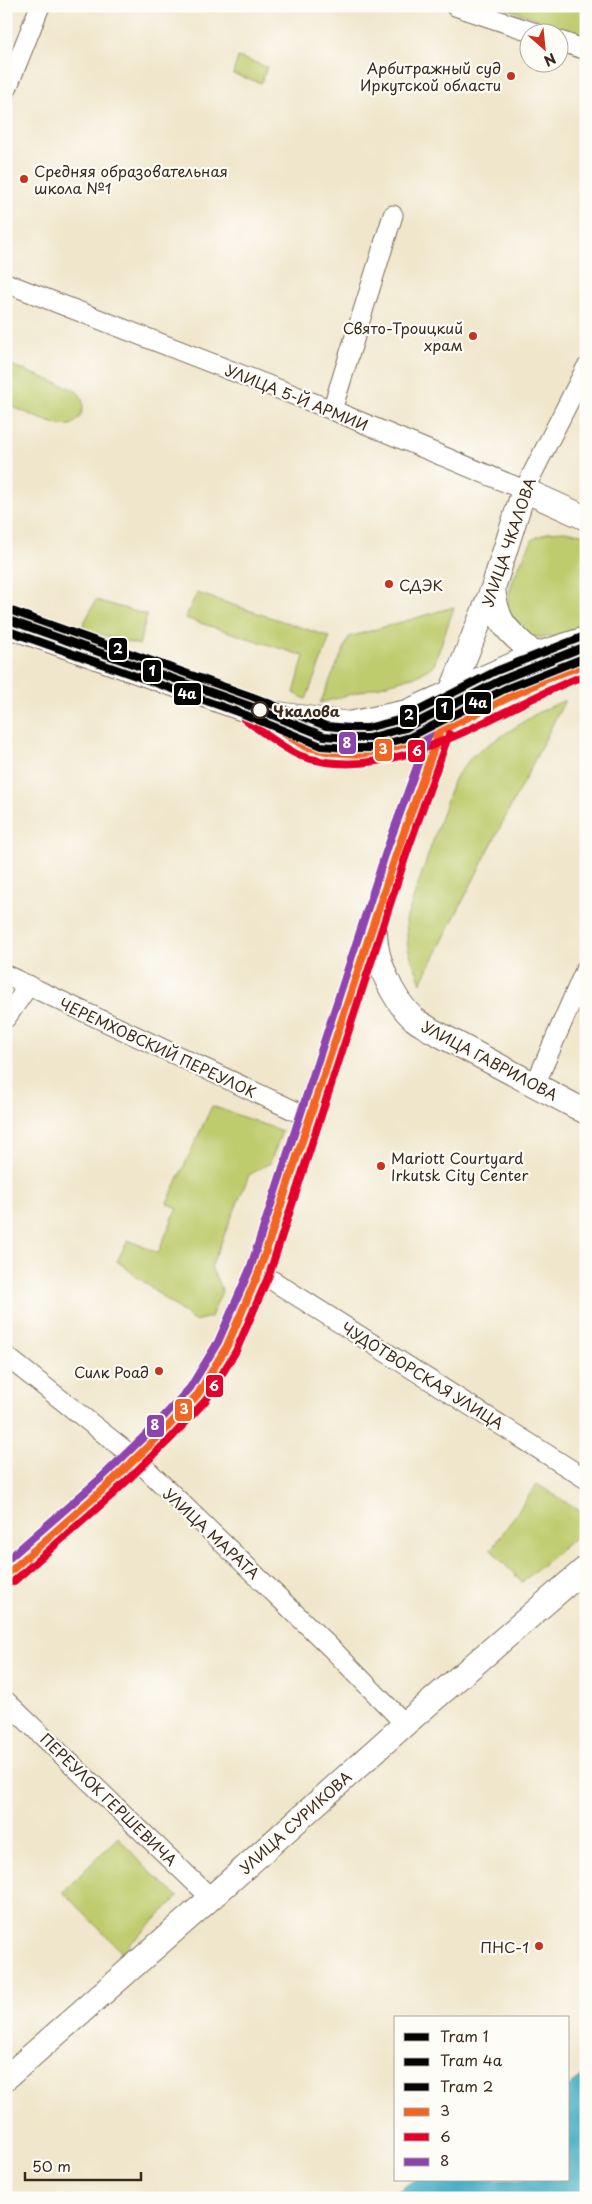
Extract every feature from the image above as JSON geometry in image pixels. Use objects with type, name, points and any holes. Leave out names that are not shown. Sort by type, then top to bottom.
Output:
[{"type":"main road","name":"УЛИЦА 5-Й АРМИИ","points":[[524,490],[586,518]]},
{"type":"main road","name":"УЛИЦА ЧКАЛОВА","points":[[451,692],[493,588],[524,490]]},
{"type":"main road","points":[[493,588],[495,608],[501,623],[534,655]]},
{"type":"main road","points":[[6,625],[249,710],[349,724],[407,712],[534,655],[586,640]]},
{"type":"main road","points":[[249,710],[304,746],[331,752],[360,754],[392,748],[440,731],[553,676],[586,664]]},
{"type":"main road","points":[[6,1575],[136,1459],[202,1389],[217,1365],[242,1316],[259,1272],[376,916],[440,731],[459,696],[474,682]]},
{"type":"main road","name":"УЛИЦА ГАВРИЛОВА","points":[[376,916],[375,945],[382,970],[400,1001],[413,1018],[430,1030],[586,1112]]},
{"type":"main road","name":"УЛИЦА СУРИКОВА","points":[[6,2078],[405,1724],[586,1568]]},
{"type":"street","points":[[6,91],[40,6]]},
{"type":"street","points":[[454,6],[520,28]]},
{"type":"street","points":[[570,44],[586,50]]},
{"type":"street","points":[[332,410],[393,214]]},
{"type":"street","name":"УЛИЦА 5-Й АРМИИ","points":[[6,283],[332,410],[524,490]]},
{"type":"street","name":"УЛИЦА ЧКАЛОВА","points":[[524,490],[586,368]]},
{"type":"street","points":[[535,1085],[586,968]]},
{"type":"street","name":"ЧЕРЕМХОВСКИЙ ПЕРЕУЛОК","points":[[6,975],[310,1118]]},
{"type":"street","points":[[6,1018],[29,985]]},
{"type":"street","name":"ЧУДОТВОРСКАЯ УЛИЦА","points":[[259,1272],[586,1479]]},
{"type":"street","name":"УЛИЦА МАРАТА","points":[[6,1356],[136,1459],[336,1652],[405,1724]]},
{"type":"street","name":"ПЕРЕУЛОК ГЕРШЕВИЧА","points":[[6,1700],[211,1898]]},
{"type":"green space","points":[[500,6],[586,6],[586,36],[570,30],[570,22],[546,22]]},
{"type":"green space","points":[[238,57],[267,67],[261,83],[233,74]]},
{"type":"green space","points":[[6,363],[75,390],[83,402],[83,408],[78,420],[70,425],[57,424],[6,404]]},
{"type":"green space","points":[[565,531],[586,535],[586,627],[552,637],[531,637],[511,617],[508,608],[510,588],[533,539],[549,532]]},
{"type":"green space","points":[[197,593],[330,637],[306,699],[294,693],[304,656],[185,618]]},
{"type":"green space","points":[[96,600],[147,615],[139,645],[81,629]]},
{"type":"green space","points":[[454,607],[434,665],[419,675],[320,703],[349,637]]},
{"type":"green space","points":[[565,700],[421,983],[408,949],[406,920],[454,779],[474,754],[537,713]]},
{"type":"green space","points":[[212,1106],[282,1131],[270,1163],[249,1175],[211,1267],[222,1291],[211,1317],[194,1321],[117,1261],[128,1240],[158,1253],[177,1208],[167,1203]]},
{"type":"green space","points":[[537,1484],[586,1515],[586,1528],[522,1582],[491,1550]]},
{"type":"green space","points":[[118,1837],[145,1867],[178,1897],[122,1952],[63,1892]]},
{"type":"water","points":[[586,2074],[586,2198],[388,2198],[411,2182],[570,2182],[570,2086]]},
{"type":"tram line","name":"2","points":[[9,610],[253,697],[326,726],[349,728],[367,728],[402,719],[496,671],[582,637]]},
{"type":"tram line","name":"1","points":[[6,619],[250,706],[324,736],[349,738],[368,738],[406,728],[501,680],[586,646]]},
{"type":"tram line","name":"4a","points":[[6,630],[246,715],[321,746],[348,748],[370,748],[410,737],[505,689],[586,657]]},
{"type":"transit line","name":"8","points":[[254,703],[309,737],[339,743],[369,742],[400,735],[431,724],[462,711],[547,668],[583,655]]},
{"type":"transit line","name":"3","points":[[249,711],[304,746],[331,752],[360,754],[392,748],[440,731],[553,676],[586,664]]},
{"type":"transit line","name":"6","points":[[244,719],[301,756],[337,763],[374,762],[410,753],[447,740],[586,675]]},
{"type":"transit line","name":"8","points":[[6,1561],[100,1479],[157,1424],[190,1388],[218,1342],[250,1269],[387,849],[431,728]]},
{"type":"transit line","name":"3","points":[[6,1575],[106,1487],[164,1431],[198,1394],[227,1346],[259,1272],[397,852],[440,731]]},
{"type":"transit line","name":"6","points":[[13,1582],[113,1494],[171,1438],[206,1400],[236,1351],[269,1275],[406,855],[449,734]]},
{"type":"place","name":"Арбитражный суд Иркутской области","points":[[511,76]]},
{"type":"place","name":"Средняя образовательная школа №1","points":[[24,179]]},
{"type":"place","name":"Свято-Троицкий храм","points":[[473,336]]},
{"type":"place","name":"СДЭК","points":[[389,584]]},
{"type":"place","name":"Чкалова","points":[[260,710]]},
{"type":"place","name":"Mariott Courtyard Irkutsk City Center","points":[[381,1166]]},
{"type":"place","name":"Силк Роад","points":[[159,1371]]},
{"type":"place","name":"ПНС-1","points":[[539,1946]]}]
